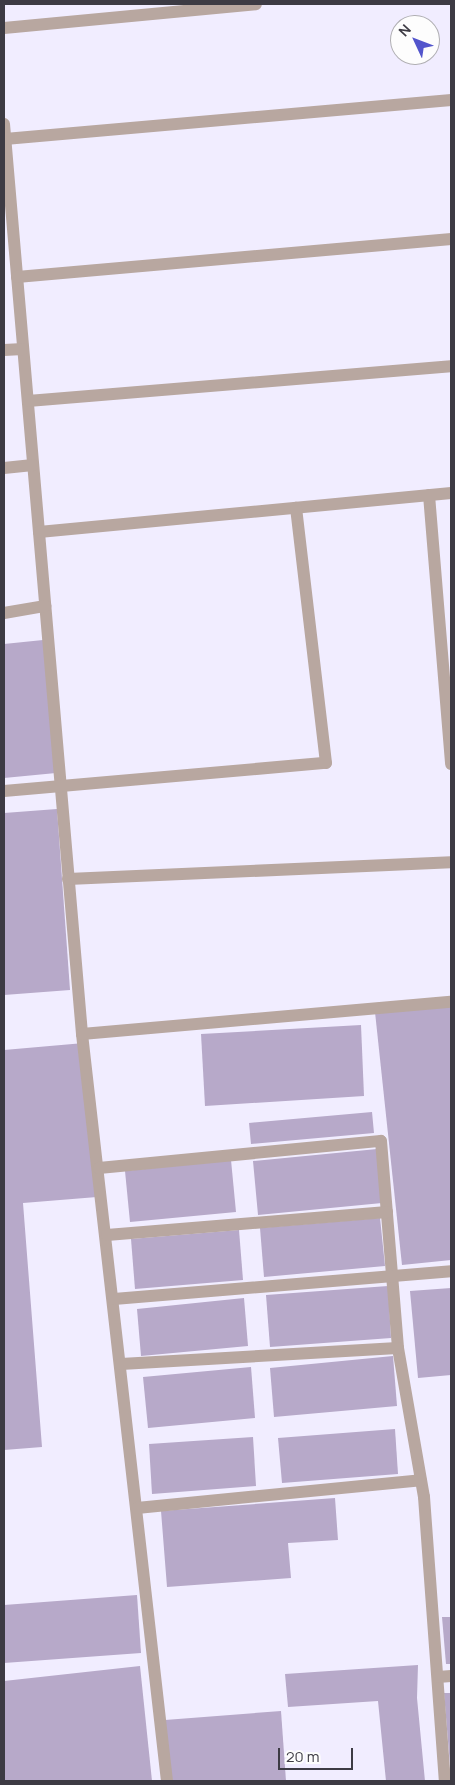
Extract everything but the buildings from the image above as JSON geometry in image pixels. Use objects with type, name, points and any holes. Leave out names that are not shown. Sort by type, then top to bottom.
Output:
[{"type":"street","points":[[4,28],[256,4]]},
{"type":"street","points":[[5,139],[451,100]]},
{"type":"street","points":[[4,124],[7,210],[17,277],[82,1034],[107,1235],[167,1781]]},
{"type":"street","points":[[17,277],[451,239]]},
{"type":"street","points":[[4,350],[23,349]]},
{"type":"street","points":[[28,401],[451,366]]},
{"type":"street","points":[[4,468],[33,465]]},
{"type":"street","points":[[39,532],[451,493]]},
{"type":"street","points":[[429,495],[451,764]]},
{"type":"street","points":[[4,791],[326,764],[296,508]]},
{"type":"street","points":[[4,613],[45,606]]},
{"type":"street","points":[[68,879],[451,862]]},
{"type":"street","points":[[82,1034],[451,1002]]},
{"type":"street","points":[[99,1168],[381,1141],[398,1348],[421,1480],[446,1781]]},
{"type":"street","points":[[107,1235],[387,1212]]},
{"type":"street","points":[[114,1299],[451,1271]]},
{"type":"street","points":[[121,1364],[398,1348]]},
{"type":"street","points":[[137,1508],[421,1480]]},
{"type":"street","points":[[438,1677],[451,1676]]}]
